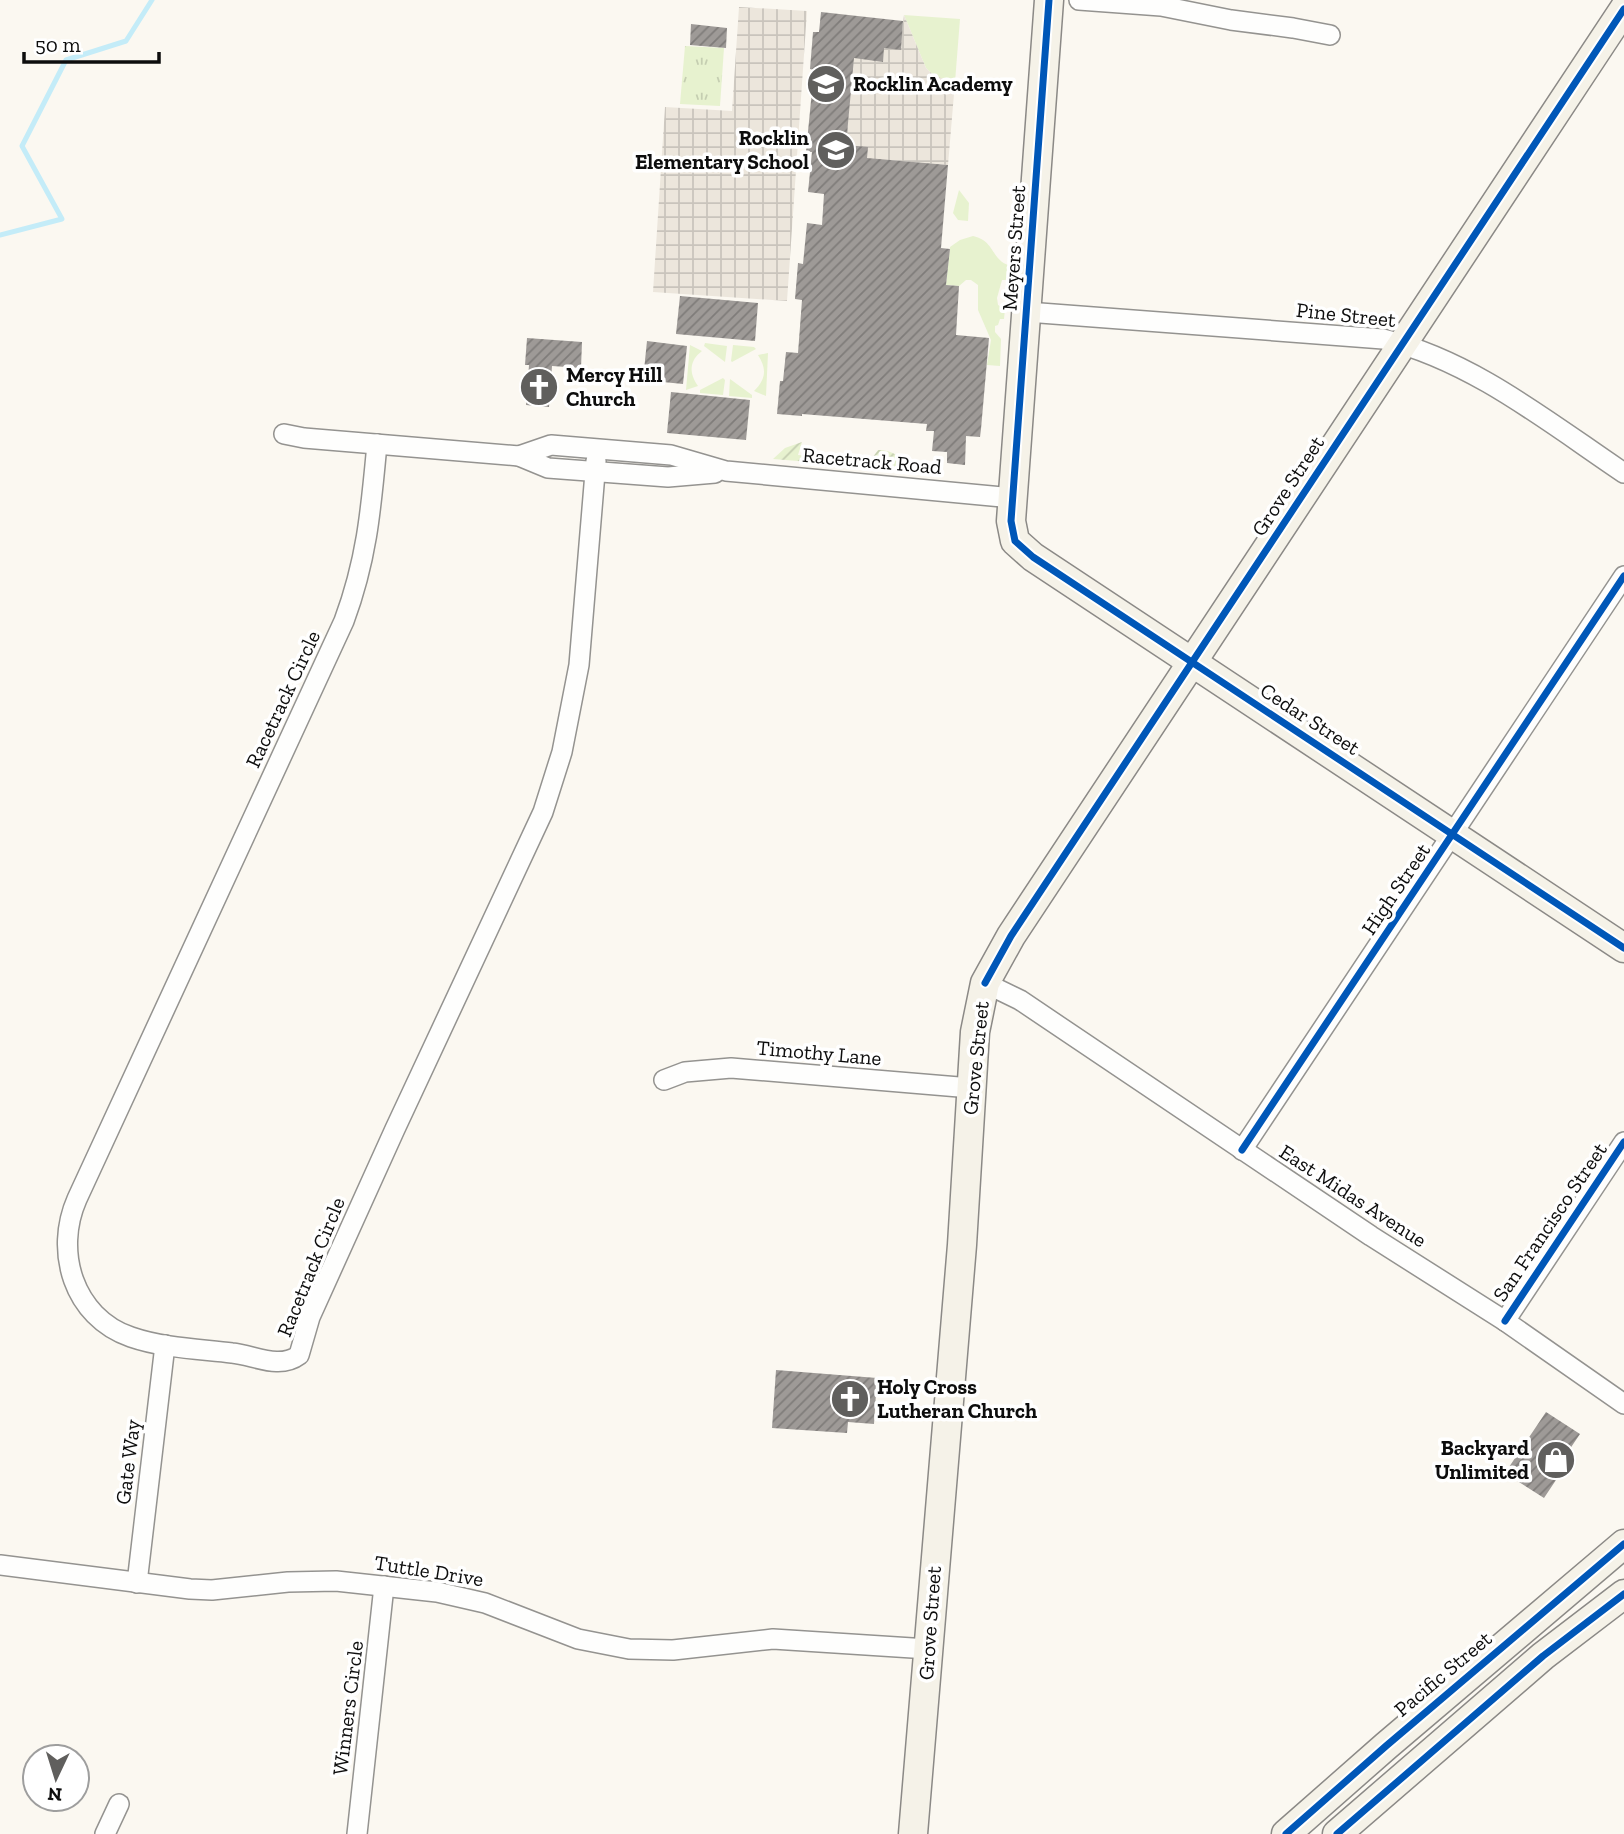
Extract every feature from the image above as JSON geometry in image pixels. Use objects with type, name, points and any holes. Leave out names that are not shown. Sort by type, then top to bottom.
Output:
[{"type":"street","name":"Meyers Street","points":[[1013,498],[1049,0]]},
{"type":"street","points":[[1079,0],[1161,6],[1330,35]]},
{"type":"street","name":"Grove Street","points":[[914,1834],[962,1245],[975,1032],[985,984],[1011,936],[1624,9]]},
{"type":"street","name":"Pine Street","points":[[1027,312],[1383,339],[1404,344],[1469,371],[1624,473]]},
{"type":"street","name":"Racetrack Road","points":[[284,434],[519,456],[548,468],[596,466],[668,477],[726,471]]},
{"type":"street","name":"Racetrack Circle","points":[[377,444],[365,552],[360,576],[344,621],[83,1186],[69,1222],[66,1249],[71,1274],[96,1316],[118,1331],[165,1345],[237,1353],[283,1363],[294,1359],[302,1348],[310,1317],[394,1129],[543,812],[562,752],[579,665],[596,466]]},
{"type":"street","name":"Racetrack Road","points":[[519,456],[551,445],[671,455],[726,471],[1013,498]]},
{"type":"street","name":"Cedar Street","points":[[1013,498],[1012,531],[1015,541],[1023,549],[1624,948]]},
{"type":"street","name":"High Street","points":[[1242,1150],[1624,576]]},
{"type":"street","name":"East Midas Avenue","points":[[985,984],[1020,1000],[1371,1236],[1505,1321],[1624,1404]]},
{"type":"street","name":"Timothy Lane","points":[[664,1080],[685,1072],[731,1068],[971,1088]]},
{"type":"street","name":"San Francisco Street","points":[[1505,1321],[1624,1142]]},
{"type":"street","name":"Gate Way","points":[[137,1583],[165,1345]]},
{"type":"street","name":"Pacific Street","points":[[1286,1834],[1386,1745],[1624,1544]]},
{"type":"street","name":"Tuttle Drive","points":[[0,1565],[212,1590],[322,1580],[384,1586],[465,1597],[505,1609],[565,1635],[629,1649],[673,1650],[773,1639],[928,1649]]},
{"type":"street","name":"Winners Circle","points":[[358,1834],[384,1586]]},
{"type":"street","points":[[1331,1833],[1543,1657],[1624,1594]]},
{"type":"street","points":[[1489,1702],[1522,1650],[1532,1621]]},
{"type":"street","points":[[105,1834],[119,1804]]},
{"type":"green space","points":[[904,15],[960,19],[955,82],[934,76],[926,68]]},
{"type":"green space","points":[[685,46],[724,48],[720,106],[680,104]]},
{"type":"green space","points":[[959,190],[969,203],[968,221],[958,220],[953,213]]},
{"type":"green space","points":[[973,236],[985,242],[998,259],[1008,265],[1007,280],[1002,280],[997,298],[998,305],[1005,309],[1004,319],[1000,319],[995,326],[995,332],[1001,339],[1000,366],[987,365],[991,340],[978,310],[978,285],[966,280],[959,286],[946,285],[950,247]]},
{"type":"green space","points":[[705,343],[727,346],[725,362],[704,346]]},
{"type":"green space","points":[[690,345],[702,351],[692,367],[698,386],[686,390]]},
{"type":"green space","points":[[733,345],[754,347],[756,349],[732,362]]},
{"type":"green space","points":[[768,353],[766,396],[754,391],[764,374],[758,355]]},
{"type":"green space","points":[[723,378],[723,395],[700,393],[700,390]]},
{"type":"green space","points":[[730,379],[752,395],[752,398],[729,396]]},
{"type":"green space","points":[[802,442],[798,455],[870,461],[878,450],[883,450],[901,458],[910,470],[773,459],[785,448]]},
{"type":"shaded area","points":[[739,7],[807,11],[787,301],[653,292],[665,107],[732,111]]},
{"type":"shaded area","points":[[904,15],[926,68],[934,76],[955,82],[948,165],[889,160],[887,175],[845,155],[855,43],[900,49]]},
{"type":"building","points":[[821,12],[903,21],[901,50],[884,48],[883,62],[854,58],[846,145],[868,147],[867,158],[948,165],[941,248],[950,249],[946,285],[959,286],[956,335],[989,338],[980,437],[966,436],[965,465],[947,463],[947,452],[932,451],[934,431],[926,431],[927,424],[777,414],[786,352],[798,353],[802,300],[795,299],[798,263],[803,264],[807,223],[822,225],[824,194],[808,192],[812,152],[806,152],[814,70],[810,69],[813,32],[819,32]]},
{"type":"building","points":[[691,24],[727,28],[726,48],[690,45]]},
{"type":"building","points":[[680,296],[758,303],[755,341],[676,334]]},
{"type":"building","name":"Mercy Hill Church","points":[[527,338],[582,342],[581,368],[552,366],[549,407],[526,405],[529,365],[525,365]]},
{"type":"building","points":[[647,341],[687,346],[683,384],[643,380]]},
{"type":"building","points":[[671,392],[750,400],[746,440],[667,433]]},
{"type":"building","points":[[776,1370],[877,1378],[874,1424],[848,1422],[847,1433],[772,1428]]},
{"type":"building","points":[[1546,1412],[1580,1434],[1557,1468],[1562,1471],[1544,1498],[1505,1473]]},
{"type":"waterway","points":[[0,235],[62,219],[22,146],[66,60],[126,41],[152,0]]},
{"type":"cycle path","points":[[1049,0],[1011,521],[1015,541],[1033,557],[1624,948]]},
{"type":"cycle path","points":[[985,983],[1011,936],[1624,9]]},
{"type":"cycle path","points":[[1242,1150],[1624,576]]},
{"type":"cycle path","points":[[1505,1321],[1624,1142]]},
{"type":"cycle path","points":[[1286,1834],[1624,1544]]},
{"type":"cycle path","points":[[1337,1834],[1543,1656],[1624,1594]]},
{"type":"place","name":"Rocklin Academy","points":[[826,84]]},
{"type":"place","name":"Rocklin Elementary School","points":[[836,150]]},
{"type":"place","name":"Mercy Hill Church","points":[[539,387]]},
{"type":"place","name":"Holy Cross Lutheran Church","points":[[850,1399]]},
{"type":"place","name":"Backyard Unlimited","points":[[1556,1460]]}]
